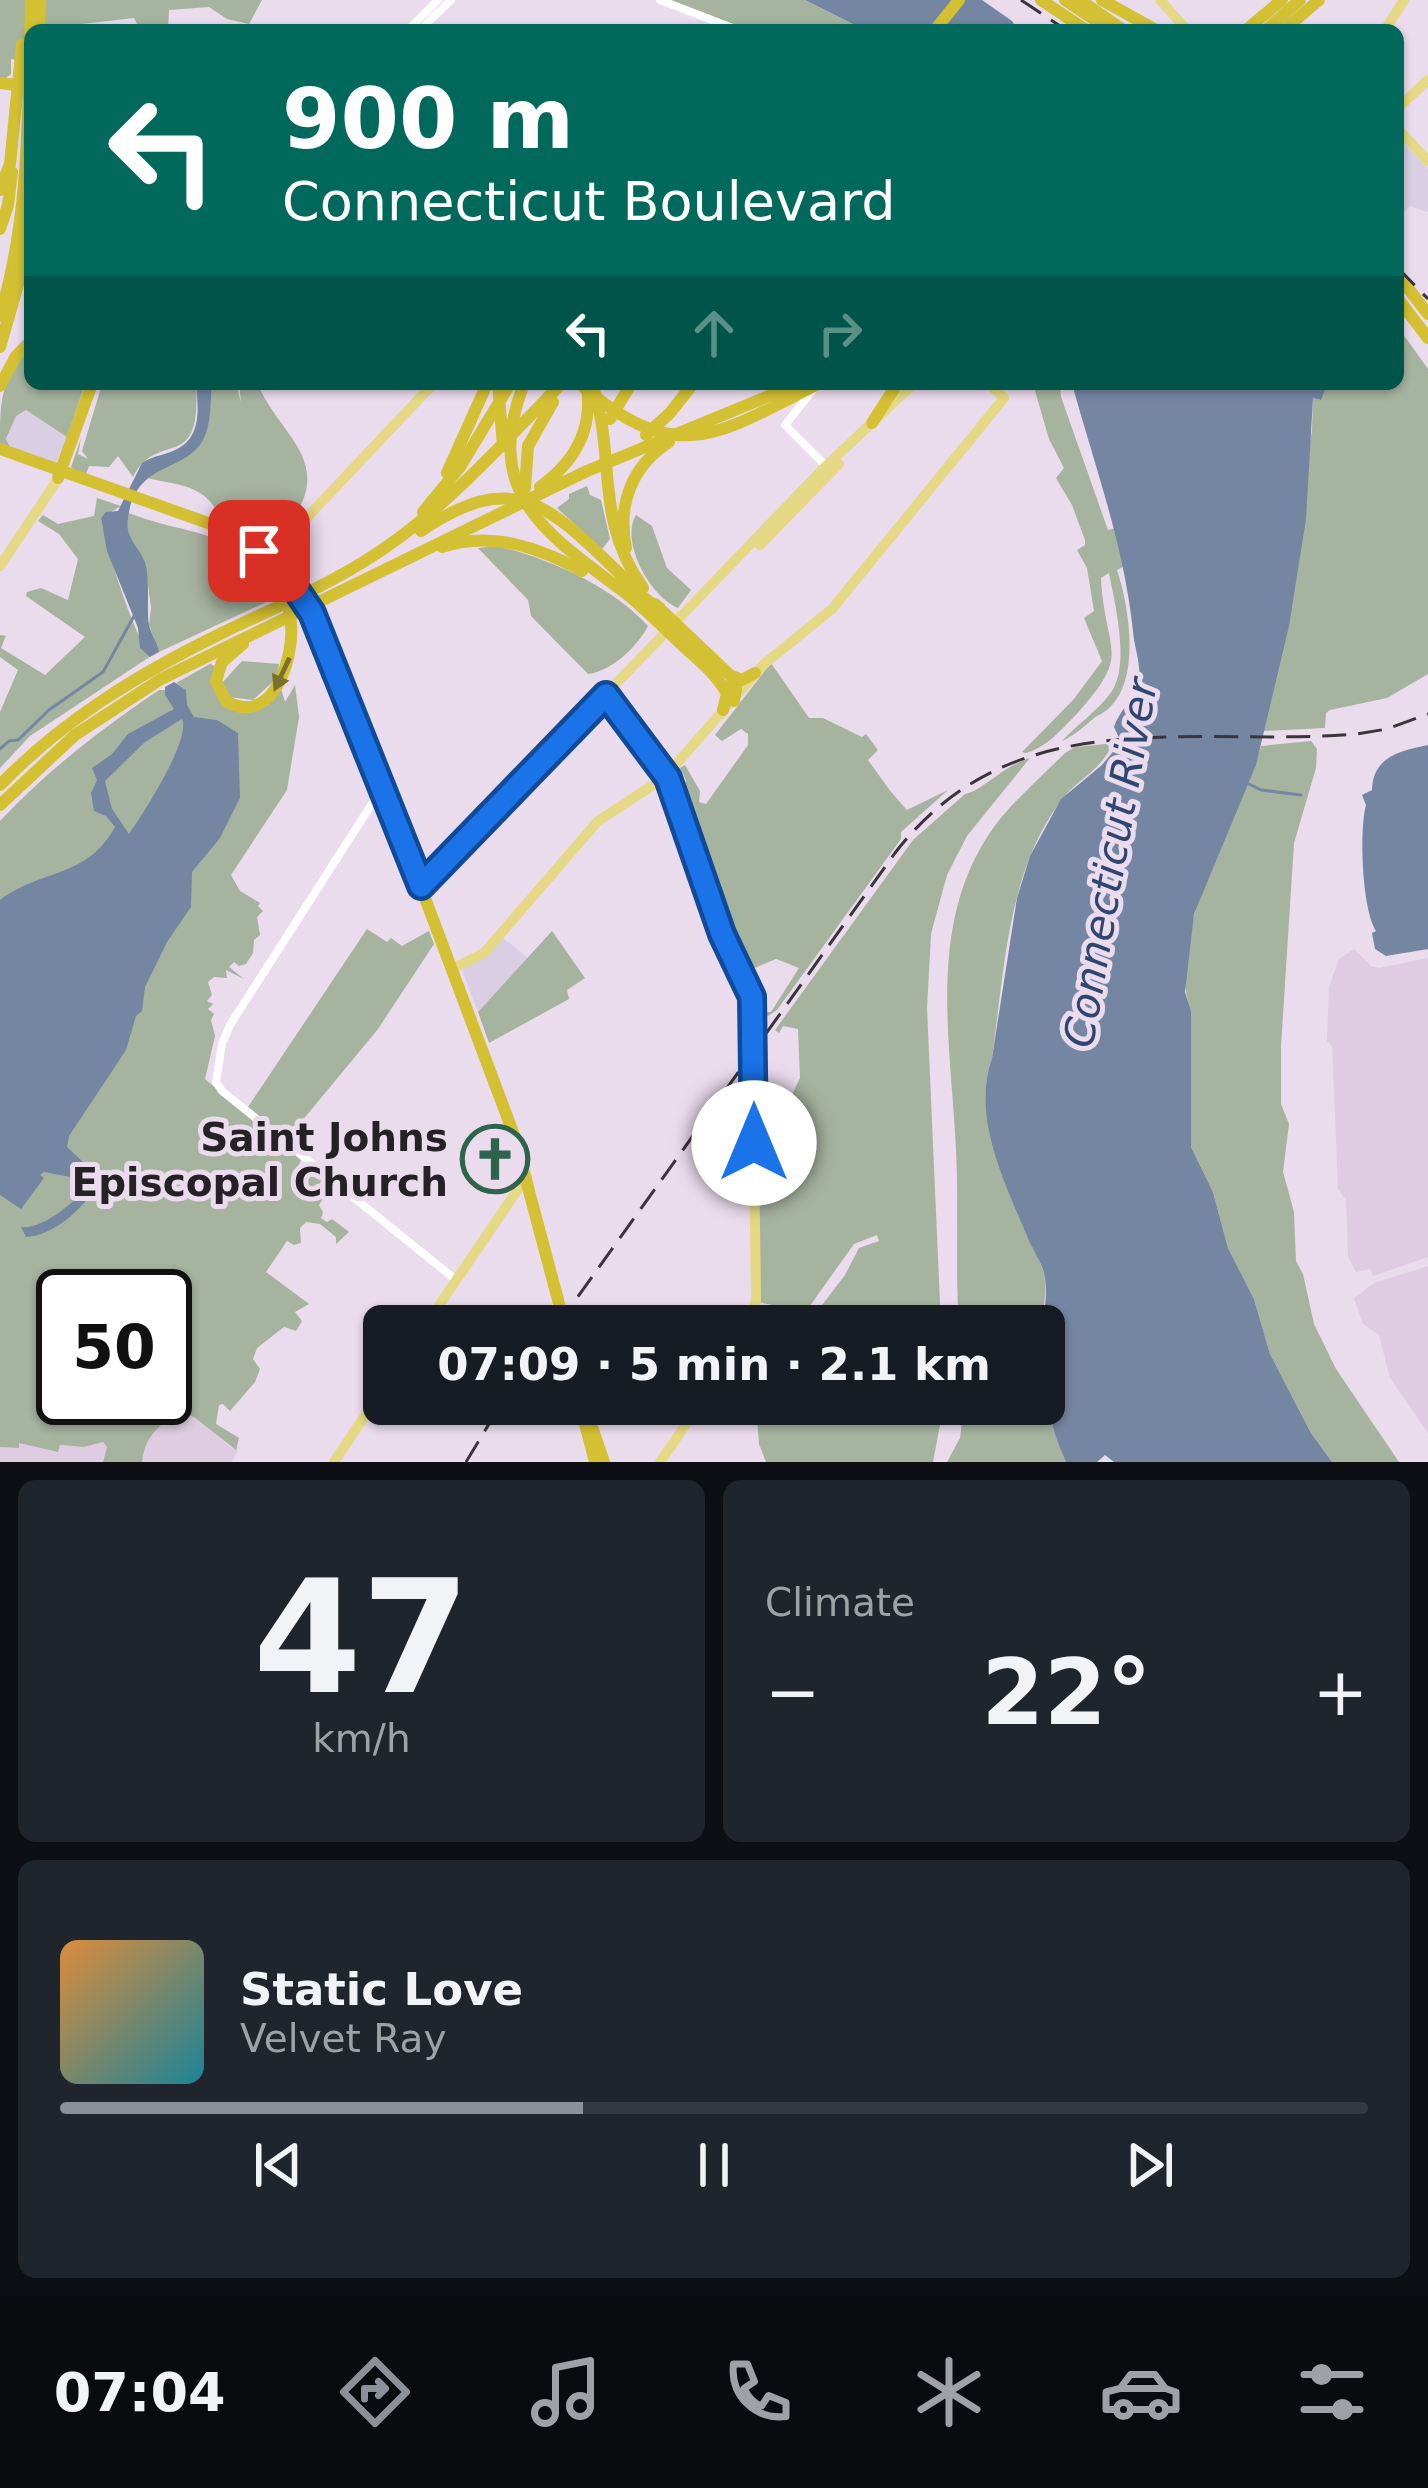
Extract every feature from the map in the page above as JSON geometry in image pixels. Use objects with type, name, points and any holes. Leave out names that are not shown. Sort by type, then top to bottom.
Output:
[{"type":"highway","points":[[940,24],[959,0]]},
{"type":"highway","points":[[949,24],[969,0]]},
{"type":"highway","points":[[1038,0],[1062,3],[1110,24]]},
{"type":"highway","points":[[1080,0],[1113,24]]},
{"type":"highway","points":[[1090,0],[1114,24]]},
{"type":"highway","points":[[1258,24],[1319,0]]},
{"type":"highway","points":[[1107,3],[1145,24]]},
{"type":"highway","points":[[0,316],[20,231],[15,122],[24,38]]},
{"type":"highway","points":[[0,229],[10,200],[17,150],[24,55]]},
{"type":"highway","points":[[0,190],[17,150]]},
{"type":"highway","points":[[0,347],[24,255]]},
{"type":"highway","points":[[1404,288],[1424,318],[1428,338]]},
{"type":"highway","points":[[0,386],[24,348]]},
{"type":"highway","points":[[59,476],[90,390]]},
{"type":"highway","points":[[407,526],[446,477],[485,390]]},
{"type":"highway","points":[[499,390],[508,451],[526,502],[567,551],[627,595],[715,676],[727,694],[738,688]]},
{"type":"highway","points":[[313,595],[407,526],[458,470],[506,390]]},
{"type":"highway","points":[[508,451],[522,390]]},
{"type":"highway","points":[[339,577],[447,500],[558,390]]},
{"type":"highway","points":[[526,502],[524,465],[530,441],[560,390]]},
{"type":"highway","points":[[526,502],[564,467],[579,445],[588,418],[586,390]]},
{"type":"highway","points":[[588,390],[604,449]]},
{"type":"highway","points":[[592,390],[623,419],[662,434],[709,434],[802,390]]},
{"type":"highway","points":[[627,390],[614,409],[600,470],[617,541],[655,603]]},
{"type":"highway","points":[[600,470],[655,428],[688,390]]},
{"type":"highway","points":[[313,595],[696,425],[797,390]]},
{"type":"highway","points":[[872,423],[902,390]]},
{"type":"highway","points":[[655,603],[625,544],[626,495],[646,460],[696,425]]},
{"type":"highway","points":[[0,452],[59,476],[209,523],[249,544],[313,623],[383,787],[527,1176],[560,1305]]},
{"type":"highway","points":[[129,499],[218,533],[294,584]]},
{"type":"highway","points":[[0,783],[40,747],[139,676],[283,612],[369,566],[447,513],[476,501],[508,499],[549,511],[655,603],[738,688]]},
{"type":"highway","points":[[423,550],[472,540],[512,543],[560,560],[627,595]]},
{"type":"highway","points":[[249,544],[284,543],[294,584],[313,623]]},
{"type":"highway","points":[[266,562],[290,612],[291,653],[268,697],[251,707],[235,706],[219,692],[218,670],[228,655],[283,612]]},
{"type":"highway","points":[[0,802],[129,697],[268,626]]},
{"type":"highway","points":[[715,676],[738,688]]},
{"type":"highway","points":[[585,1425],[595,1462]]},
{"type":"highway","points":[[591,1425],[604,1462]]},
{"type":"main road","points":[[1404,102],[1428,80]]},
{"type":"main road","points":[[1404,135],[1428,161]]},
{"type":"main road","points":[[266,562],[427,390]]},
{"type":"main road","points":[[421,886],[658,640],[728,577],[902,390]]},
{"type":"main road","points":[[452,969],[488,949],[598,821],[666,776],[738,688],[832,609],[1004,398],[995,390]]},
{"type":"main road","points":[[829,468],[872,423]]},
{"type":"main road","points":[[0,566],[59,476]]},
{"type":"main road","points":[[606,695],[666,776],[722,934],[754,1005],[755,1305]]},
{"type":"main road","points":[[439,1305],[527,1176]]},
{"type":"main road","points":[[338,1460],[363,1420]]},
{"type":"main road","points":[[660,1462],[686,1425]]},
{"type":"street","points":[[419,24],[438,0]]},
{"type":"street","points":[[421,24],[451,0]]},
{"type":"street","points":[[660,0],[722,24]]},
{"type":"street","points":[[808,390],[784,425],[829,468]]},
{"type":"street","points":[[383,787],[230,1025],[222,1044],[217,1084],[456,1280]]},
{"type":"shaded area","points":[[1404,143],[1428,169],[1428,212],[1410,206],[1404,212]]},
{"type":"shaded area","points":[[26,410],[67,437],[56,463],[50,465],[11,449],[6,440],[16,415]]},
{"type":"shaded area","points":[[502,937],[528,958],[478,1012],[462,970]]},
{"type":"shaded area","points":[[1354,949],[1379,968],[1428,958],[1428,1257],[1373,1276],[1370,1269],[1356,1272],[1348,1257],[1346,1200],[1338,1189],[1332,1046],[1327,1041],[1329,987],[1339,959]]},
{"type":"shaded area","points":[[1428,1266],[1428,1433],[1390,1378],[1379,1335],[1363,1324],[1354,1298],[1374,1283]]},
{"type":"shaded area","points":[[192,1416],[233,1449],[239,1446],[232,1462],[142,1462],[157,1425],[192,1425]]},
{"type":"shaded area","points":[[103,1442],[107,1447],[103,1462],[0,1462],[0,1447],[18,1448],[18,1443],[59,1451],[59,1445],[84,1447]]},
{"type":"green space","points":[[0,0],[262,0],[249,24],[227,19],[209,7],[169,10],[168,24],[137,24],[134,18],[24,24],[24,44],[17,60],[11,59],[11,74],[0,77]]},
{"type":"green space","points":[[670,0],[805,0],[853,24],[729,24]]},
{"type":"green space","points":[[1404,335],[1428,369],[1428,674],[1387,698],[1330,710],[1325,728],[1263,731],[1312,430],[1313,397],[1320,400],[1325,390],[1404,390]]},
{"type":"green space","points":[[24,355],[24,390],[83,390],[67,437],[26,410],[16,416],[6,439],[11,449],[0,445],[2,404],[13,370]]},
{"type":"green space","points":[[100,390],[196,390],[196,412],[185,441],[154,455],[133,477],[118,456],[109,467],[89,466],[85,477],[71,467],[81,438],[78,454],[88,459],[82,451]]},
{"type":"green space","points":[[211,390],[238,390],[241,402],[240,390],[261,390],[304,461],[305,495],[295,515],[274,520],[231,510],[221,524],[216,522],[219,514],[213,504],[197,491],[147,478],[198,444]]},
{"type":"green space","points":[[1035,390],[1060,390],[1108,530],[1116,528],[1125,566],[1117,570],[1125,603],[1129,661],[1119,695],[1107,710],[1062,741],[1110,694],[1120,668],[1120,635],[1109,573],[1101,578],[1112,653],[1104,679],[1056,735],[1026,753],[1022,752],[1074,699],[1102,661],[1084,618],[1094,611],[1087,568],[1077,550],[1085,540],[1056,478],[1064,468],[1049,439]]},
{"type":"green space","points":[[587,486],[590,495],[601,500],[610,539],[602,549],[557,508],[569,494]]},
{"type":"green space","points":[[97,498],[121,506],[101,518],[129,612],[151,656],[30,736],[0,768],[0,712],[18,670],[0,657],[0,635],[6,636],[1,648],[45,675],[85,637],[26,596],[41,588],[68,600],[78,559],[59,534],[38,521],[43,515],[58,524],[94,516]]},
{"type":"green space","points":[[124,511],[228,544],[246,556],[279,596],[159,652],[149,625],[145,564],[130,540]]},
{"type":"green space","points":[[636,515],[652,526],[667,568],[691,590],[678,608],[657,592],[640,567],[632,539]]},
{"type":"green space","points":[[497,546],[578,576],[616,598],[648,626],[623,657],[588,674],[531,616],[528,600],[478,548]]},
{"type":"green space","points":[[242,661],[279,664],[277,678],[253,700],[229,697],[222,683]]},
{"type":"green space","points":[[771,663],[809,718],[823,718],[862,737],[866,734],[878,750],[868,760],[907,810],[948,790],[901,832],[901,839],[777,1010],[765,1018],[758,1036],[758,1012],[771,1012],[799,968],[776,959],[744,969],[724,933],[687,826],[686,780],[680,768],[685,765],[700,791],[699,802],[706,804],[748,745],[748,734],[741,729],[722,741],[715,735]]},
{"type":"green space","points":[[210,664],[215,666],[212,684],[233,708],[281,689],[285,702],[295,685],[299,717],[287,790],[231,875],[240,891],[260,903],[260,935],[246,964],[234,962],[229,967],[244,979],[226,970],[227,978],[214,977],[208,982],[215,1036],[205,1079],[301,1160],[297,1169],[303,1176],[316,1173],[332,1184],[319,1205],[321,1218],[332,1219],[349,1232],[336,1244],[336,1237],[320,1224],[306,1222],[300,1228],[301,1243],[287,1241],[266,1272],[309,1304],[295,1312],[302,1321],[296,1331],[284,1327],[257,1348],[253,1359],[260,1369],[255,1382],[230,1411],[219,1405],[216,1424],[239,1438],[236,1450],[192,1416],[192,1269],[36,1269],[36,1425],[162,1425],[146,1445],[142,1462],[103,1462],[107,1447],[103,1442],[84,1447],[60,1445],[58,1452],[19,1443],[19,1448],[0,1447],[0,821],[56,767],[137,705],[159,690],[165,690],[165,695],[186,690],[176,683]]},
{"type":"green space","points":[[1311,741],[1317,749],[1316,768],[1294,843],[1281,1046],[1281,1104],[1289,1124],[1283,1172],[1294,1212],[1296,1261],[1314,1324],[1336,1369],[1399,1462],[1332,1462],[1311,1433],[1270,1354],[1254,1299],[1228,1248],[1213,1192],[1191,1147],[1191,1012],[1185,980],[1195,913],[1261,746]]},
{"type":"green space","points":[[1075,747],[1111,747],[1061,801],[1029,859],[1011,924],[986,1084],[992,1139],[1044,1277],[1044,1305],[958,1305],[957,1172],[948,1021],[951,936],[960,895],[976,856],[1000,819]]},
{"type":"green space","points":[[1030,758],[967,836],[947,875],[931,934],[927,1008],[940,1305],[822,1305],[859,1248],[879,1241],[877,1235],[854,1244],[811,1305],[759,1302],[758,1180],[803,1126],[784,1111],[800,1078],[798,1029],[783,1026],[779,1033],[775,1030],[913,840],[965,794]]},
{"type":"green space","points":[[367,929],[402,946],[429,931],[434,944],[378,1029],[287,1139],[248,1107]]},
{"type":"green space","points":[[552,931],[585,978],[567,990],[569,999],[489,1043],[478,1012]]},
{"type":"green space","points":[[758,1425],[940,1425],[933,1462],[766,1462]]},
{"type":"green space","points":[[962,1425],[1053,1425],[1066,1462],[947,1462]]},
{"type":"water","points":[[805,0],[982,0],[1014,24],[853,24]]},
{"type":"water","points":[[196,390],[212,390],[203,440],[185,458],[140,486],[128,518],[130,536],[146,567],[149,625],[159,652],[150,657],[140,648],[138,628],[107,551],[101,518],[106,512],[118,511],[142,463],[179,448],[192,436]]},
{"type":"water","name":"Connecticut River","points":[[1074,390],[1325,390],[1321,400],[1313,398],[1306,519],[1289,626],[1256,765],[1194,914],[1185,992],[1191,1011],[1191,1147],[1213,1192],[1228,1248],[1254,1299],[1270,1354],[1311,1433],[1332,1462],[1114,1462],[1105,1455],[1097,1462],[1066,1462],[1053,1425],[1065,1425],[1065,1305],[1044,1305],[1041,1266],[993,1149],[987,1080],[1017,898],[1030,856],[1061,799],[1121,742],[1114,727],[1135,692],[1139,673],[1129,599]]},
{"type":"water","points":[[174,682],[186,690],[194,717],[217,720],[238,733],[240,798],[220,838],[192,872],[191,907],[145,987],[142,1011],[136,1016],[126,1050],[69,1136],[67,1147],[99,1177],[99,1185],[58,1226],[26,1237],[21,1227],[49,1219],[92,1181],[44,1172],[21,1209],[0,1195],[0,900],[77,865],[103,844],[115,827],[94,811],[91,793],[97,780],[92,768],[128,734],[174,709],[165,687]],"holes":[[[182,719],[183,729],[164,777],[129,834],[112,809],[105,781],[145,742]]]},
{"type":"water","points":[[1428,745],[1428,949],[1386,956],[1375,949],[1372,933],[1376,931],[1365,888],[1366,805],[1362,795],[1372,790],[1377,770],[1390,757]]},
{"type":"waterway","points":[[0,749],[103,672],[134,616]]},
{"type":"waterway","points":[[1245,782],[1261,790],[1301,795]]},
{"type":"railway","points":[[1021,0],[1057,24]]},
{"type":"railway","points":[[1404,274],[1428,299]]},
{"type":"railway","points":[[572,1305],[895,853],[942,804],[994,771],[1049,751],[1168,737],[1357,734],[1428,714]]},
{"type":"railway","points":[[466,1462],[488,1425]]},
{"type":"place","name":"Saint Johns Episcopal Church","points":[[495,1159]]},
{"type":"route","points":[[259,551],[286,575],[312,613],[421,886],[606,695],[668,778],[722,934],[752,997],[754,1143]]}]
